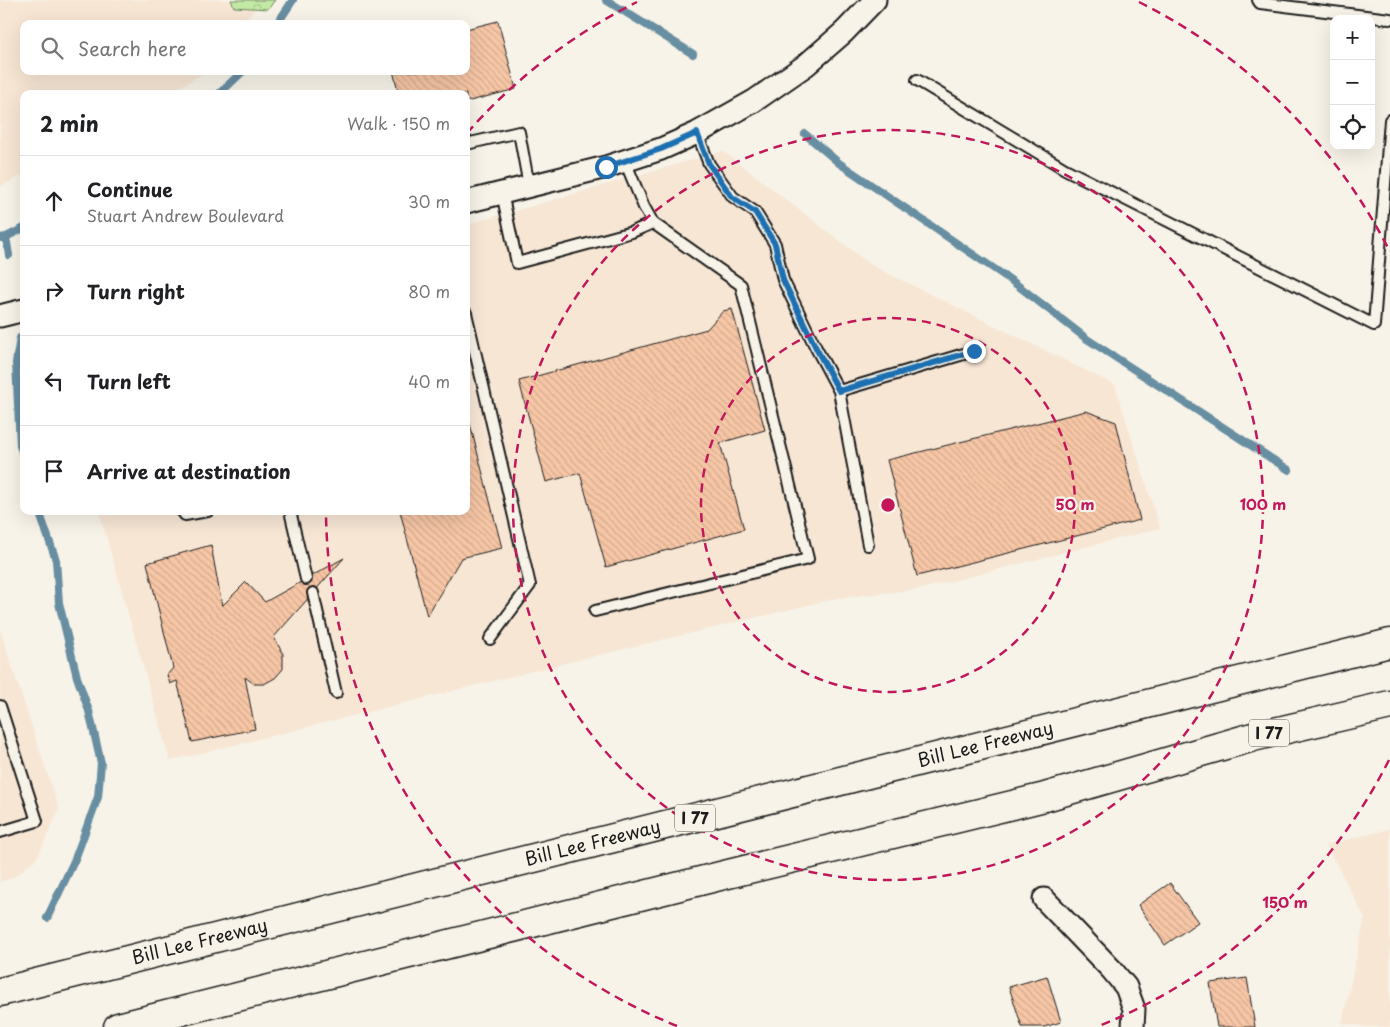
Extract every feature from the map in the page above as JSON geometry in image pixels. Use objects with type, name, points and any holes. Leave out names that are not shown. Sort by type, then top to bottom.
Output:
[{"type":"highway","name":"Bill Lee Freeway","points":[[0,992],[1390,643]]},
{"type":"highway","name":"I 77","points":[[118,1027],[705,879],[1035,800],[1253,737],[1390,705]]},
{"type":"street","points":[[470,201],[606,167],[661,149],[697,133],[754,101],[806,65],[844,32],[875,0]]},
{"type":"street","points":[[0,316],[20,311]]},
{"type":"street","points":[[1044,899],[1126,987],[1134,1008],[1133,1027]]},
{"type":"lane","points":[[1258,0],[1260,3],[1390,19]]},
{"type":"lane","points":[[917,80],[1065,169],[1374,325],[1390,120]]},
{"type":"lane","points":[[470,143],[518,132],[529,186]]},
{"type":"lane","points":[[697,133],[709,164],[727,190],[732,197],[755,212],[775,244],[783,280],[839,391],[868,545]]},
{"type":"lane","points":[[595,610],[808,559],[741,285],[653,223],[644,207],[625,161]]},
{"type":"lane","points":[[502,193],[517,263],[632,232],[653,223]]},
{"type":"lane","points":[[470,330],[530,585],[490,639]]},
{"type":"lane","points":[[839,391],[974,351]]},
{"type":"lane","points":[[291,515],[306,579]]},
{"type":"lane","points":[[313,593],[336,693]]},
{"type":"lane","points":[[0,706],[37,821],[0,832]]},
{"type":"shaded area","points":[[0,0],[261,0],[246,20],[20,20],[20,75],[200,75],[175,90],[20,90],[20,176],[0,187]]},
{"type":"shaded area","points":[[723,151],[871,265],[1115,385],[1160,528],[921,589],[838,598],[170,761],[100,515],[470,515],[470,224]]},
{"type":"shaded area","points":[[0,630],[59,809],[37,858],[14,877],[0,882]]},
{"type":"shaded area","points":[[1390,829],[1390,1027],[1368,1027],[1342,1023],[1365,918],[1326,845]]},
{"type":"green space","points":[[231,0],[275,0],[268,9],[234,7]]},
{"type":"building","points":[[498,21],[516,89],[470,101],[470,90],[398,90],[394,75],[470,75],[470,28]]},
{"type":"building","points":[[732,309],[765,430],[720,443],[744,529],[606,567],[580,473],[546,482],[519,381],[707,329],[723,311]]},
{"type":"building","points":[[1086,411],[1116,422],[1140,520],[917,576],[887,460]]},
{"type":"building","points":[[470,424],[502,548],[461,558],[427,616],[401,515],[470,515]]},
{"type":"building","points":[[211,545],[222,606],[246,582],[265,602],[344,558],[274,637],[283,654],[283,669],[275,678],[264,684],[254,684],[245,677],[255,729],[192,742],[177,681],[170,684],[167,675],[173,668],[147,563]]},
{"type":"building","points":[[1170,883],[1198,922],[1165,945],[1138,905]]},
{"type":"building","points":[[1047,976],[1061,1022],[1044,1027],[1022,1027],[1009,987]]},
{"type":"building","points":[[1247,978],[1255,1027],[1217,1027],[1210,983]]},
{"type":"waterway","points":[[280,20],[293,0]]},
{"type":"waterway","points":[[606,0],[693,54]]},
{"type":"waterway","points":[[223,90],[239,75]]},
{"type":"waterway","points":[[805,134],[839,163],[1012,281],[1087,339],[1289,470]]},
{"type":"waterway","points":[[0,238],[20,230]]},
{"type":"waterway","points":[[6,237],[9,255]]},
{"type":"waterway","points":[[20,338],[16,363],[20,446]]},
{"type":"waterway","points":[[40,515],[56,560],[59,603],[77,677],[89,711],[101,763],[98,797],[75,859],[47,918]]},
{"type":"route","points":[[606,167],[661,149],[697,133],[709,164],[732,197],[755,212],[775,244],[783,280],[839,391],[974,351]]}]
